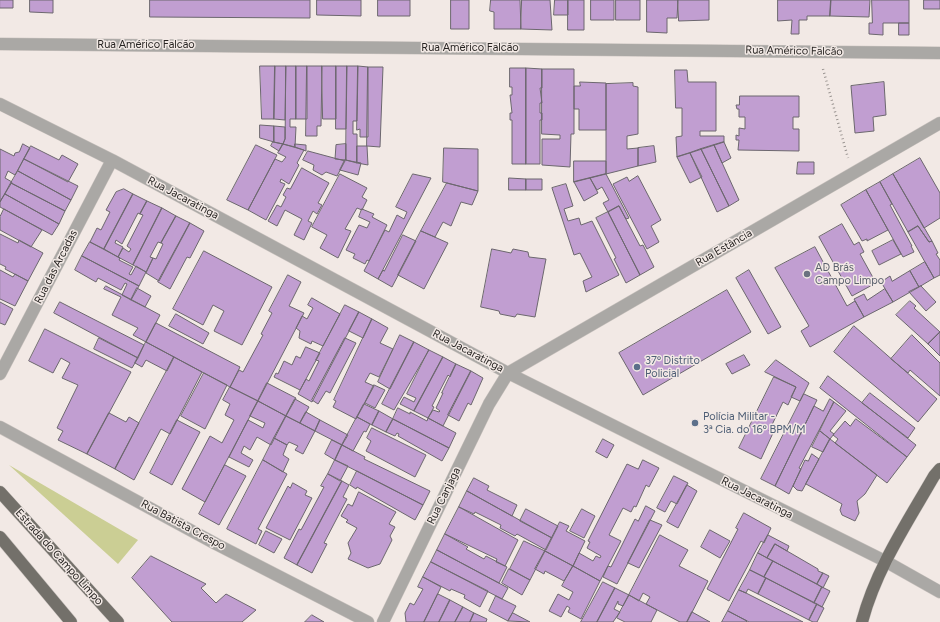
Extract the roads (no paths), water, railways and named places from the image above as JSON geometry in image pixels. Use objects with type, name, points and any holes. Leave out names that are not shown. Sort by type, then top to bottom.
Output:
[{"type":"main road","points":[[862,622],[869,598],[885,561],[934,476],[940,469]]},
{"type":"main road","name":"Estrada do Campo Limpo","points":[[0,492],[118,622]]},
{"type":"main road","points":[[0,537],[71,622]]},
{"type":"street","name":"Rua Américo Falcão","points":[[0,44],[940,53]]},
{"type":"street","name":"Rua Jacaratinga","points":[[0,104],[112,160],[508,373],[885,561],[940,592]]},
{"type":"street","name":"Rua Estância","points":[[508,373],[940,123]]},
{"type":"street","name":"Rua das Arcadas","points":[[0,374],[112,160]]},
{"type":"street","name":"Rua Canjaga","points":[[383,622],[489,404],[508,373]]},
{"type":"street","name":"Rua Batista Crespo","points":[[0,427],[216,544],[368,622]]},
{"type":"place","name":"AD Brás Campo Limpo","points":[[807,274]]},
{"type":"place","name":"37º Distrito Policial","points":[[637,367]]},
{"type":"place","name":"Polícia Militar - 3ª Cia. do 16º BPM/M","points":[[695,423]]}]
